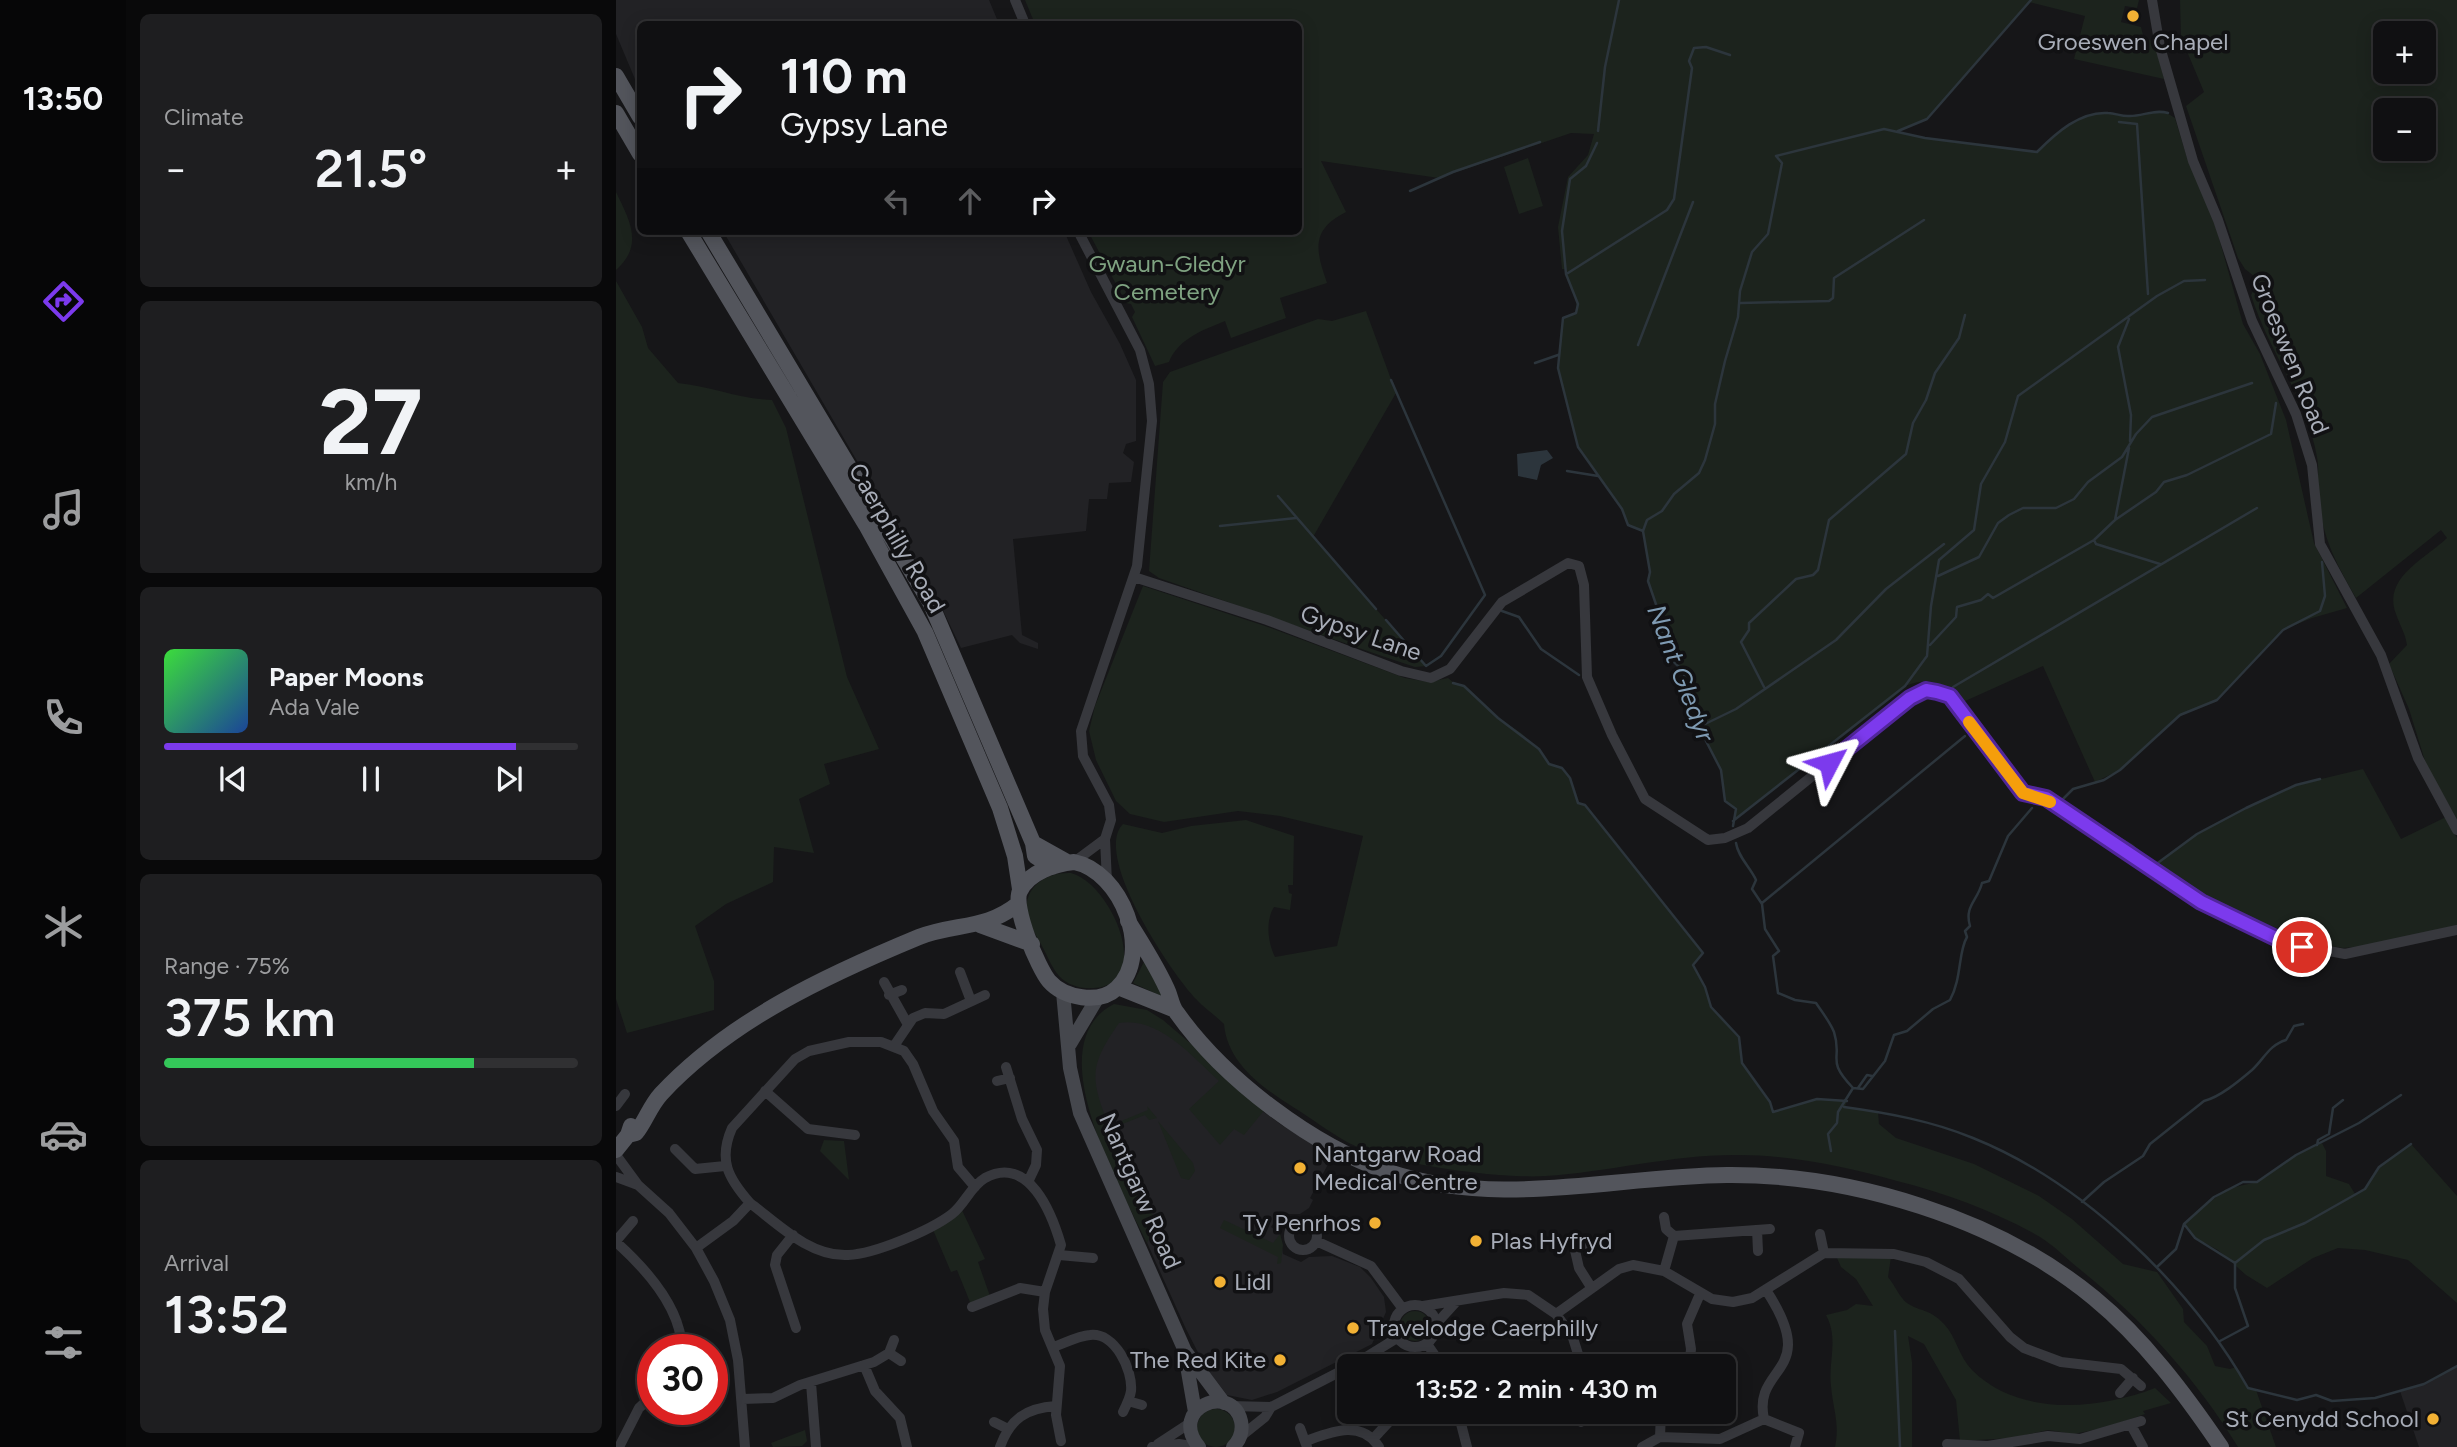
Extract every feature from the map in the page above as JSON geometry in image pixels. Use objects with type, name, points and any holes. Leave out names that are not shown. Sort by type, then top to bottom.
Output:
[{"type":"main road","points":[[616,76],[637,112]]},
{"type":"main road","points":[[616,113],[637,149]]},
{"type":"main road","name":"Caerphilly Road","points":[[690,235],[866,525],[925,632],[1000,808],[1015,856],[1019,897]]},
{"type":"main road","name":"Caerphilly Road","points":[[710,235],[931,604],[1033,843],[1065,864]]},
{"type":"main road","points":[[616,1153],[628,1135],[629,1128],[635,1121],[642,1120],[660,1095],[691,1066],[747,1024],[852,966],[934,931],[980,926],[1002,916],[1036,874],[1065,864],[1090,867],[1107,881],[1169,993],[1173,1009],[1197,1038],[1249,1088],[1299,1126],[1342,1152],[1387,1172],[1426,1183],[1487,1191],[1727,1175],[1812,1179],[1896,1199],[1962,1222],[2042,1261],[2094,1298],[2181,1389],[2221,1447]]},
{"type":"main road","points":[[1019,897],[1032,944],[1048,980],[1063,992],[1083,998],[1098,997],[1118,986],[1132,962],[1133,945],[1128,920]]},
{"type":"main road","points":[[980,926],[1032,944]]},
{"type":"main road","points":[[1118,986],[1173,1009]]},
{"type":"main road","name":"Nantgarw Road","points":[[1063,992],[1070,1045],[1070,1068],[1080,1114],[1185,1351],[1227,1405],[1239,1416],[1237,1443]]},
{"type":"main road","points":[[1070,1045],[1098,997]]},
{"type":"main road","name":"Nantgarw Road","points":[[1185,1351],[1193,1440],[1198,1447]]},
{"type":"main road","points":[[1193,1418],[1212,1402],[1227,1405]]},
{"type":"street","points":[[1015,0],[1024,21]]},
{"type":"street","name":"Groeswen Road","points":[[2152,0],[2160,47],[2193,161],[2218,220],[2252,321],[2295,414],[2312,465],[2320,544],[2381,655],[2418,758],[2457,830]]},
{"type":"street","points":[[1080,235],[1134,337],[1149,383],[1152,429],[1135,577],[1081,731],[1083,756],[1109,806],[1111,820],[1105,839],[1107,881]]},
{"type":"street","name":"Gypsy Lane","points":[[1135,577],[1267,620],[1401,671],[1431,678],[1450,669],[1502,602],[1568,563],[1579,566],[1584,585],[1587,677],[1612,735],[1645,799],[1708,840],[1725,838],[1748,828],[1910,698],[1926,690],[1950,696],[2023,793],[2046,798],[2158,875],[2228,917],[2286,943],[2345,954],[2457,930]]},
{"type":"street","points":[[1065,864],[1105,839]]},
{"type":"street","points":[[960,972],[971,1001]]},
{"type":"street","points":[[884,982],[907,1023]]},
{"type":"street","points":[[889,995],[902,990]]},
{"type":"street","points":[[894,1046],[907,1023],[925,1013],[944,1014],[985,995]]},
{"type":"street","points":[[975,1187],[958,1167],[954,1141],[933,1111],[913,1064],[904,1051],[881,1042],[849,1042],[809,1051],[795,1059],[732,1128],[726,1141],[725,1166],[730,1180],[750,1203],[793,1235],[827,1252],[847,1255],[869,1251],[943,1220],[956,1211],[986,1177],[1013,1174],[1028,1182],[1040,1193],[1061,1245],[1045,1292],[1045,1330],[1060,1366],[1056,1406],[1062,1445]]},
{"type":"street","points":[[997,1081],[1008,1072],[1022,1119],[1037,1150],[1037,1165],[1028,1182]]},
{"type":"street","points":[[765,1091],[808,1129],[855,1135]]},
{"type":"street","points":[[616,1106],[625,1094]]},
{"type":"street","points":[[841,1134],[842,1121]]},
{"type":"street","points":[[675,1149],[695,1169],[725,1166]]},
{"type":"street","points":[[616,1153],[638,1185],[669,1213],[696,1248],[730,1320],[743,1399],[745,1447]]},
{"type":"street","points":[[616,1177],[638,1185]]},
{"type":"street","points":[[696,1248],[733,1221],[750,1203]]},
{"type":"street","points":[[1664,1217],[1666,1229],[1674,1236],[1770,1228]]},
{"type":"street","points":[[633,1220],[616,1241],[641,1263],[676,1322],[679,1334]]},
{"type":"street","points":[[1758,1230],[1758,1251]]},
{"type":"street","points":[[1820,1234],[1824,1253]]},
{"type":"street","points":[[793,1235],[777,1255],[775,1265],[796,1328]]},
{"type":"street","points":[[1664,1271],[1674,1236]]},
{"type":"street","points":[[1316,1241],[1371,1266],[1403,1309]]},
{"type":"street","points":[[1562,1247],[1591,1243]]},
{"type":"street","points":[[1574,1246],[1580,1268],[1591,1287]]},
{"type":"street","points":[[1556,1314],[1591,1287],[1625,1267],[1642,1265],[1664,1271],[1700,1294],[1722,1302],[1733,1302],[1752,1298],[1824,1253],[1894,1254],[1926,1262],[1959,1279],[2010,1337],[2024,1348],[2061,1362],[2112,1366],[2137,1382],[2120,1393]]},
{"type":"street","points":[[1059,1255],[1086,1261]]},
{"type":"street","points":[[972,1307],[1020,1288],[1045,1292]]},
{"type":"street","points":[[1764,1419],[1765,1394],[1786,1360],[1789,1342],[1787,1324],[1766,1290]]},
{"type":"street","points":[[1458,1301],[1436,1324],[1433,1336],[1427,1343],[1408,1346],[1397,1338],[1395,1319],[1410,1305],[1423,1306],[1458,1301],[1519,1293],[1541,1301],[1556,1314],[1573,1338],[1578,1354]]},
{"type":"street","points":[[1690,1354],[1687,1324],[1700,1294]]},
{"type":"street","points":[[1423,1306],[1431,1312],[1436,1324]]},
{"type":"street","points":[[792,1316],[804,1312]]},
{"type":"street","points":[[1054,1347],[1091,1335],[1110,1340],[1117,1347],[1130,1382],[1128,1401],[1123,1412]]},
{"type":"street","points":[[1371,1354],[1397,1338]]},
{"type":"street","points":[[743,1399],[773,1398],[864,1365],[889,1353],[894,1340]]},
{"type":"street","points":[[1427,1343],[1434,1354]]},
{"type":"street","points":[[889,1353],[901,1361]]},
{"type":"street","points":[[864,1365],[875,1391],[900,1418],[907,1447]]},
{"type":"street","points":[[1227,1405],[1270,1407],[1337,1374]]},
{"type":"street","points":[[811,1383],[816,1447]]},
{"type":"street","points":[[1128,1401],[1142,1405]]},
{"type":"street","points":[[1000,1447],[1006,1428],[1023,1413],[1056,1406]]},
{"type":"street","points":[[1237,1443],[1265,1417],[1270,1407]]},
{"type":"street","points":[[620,1440],[637,1411]]},
{"type":"street","points":[[1153,1447],[1193,1418]]},
{"type":"street","points":[[1642,1447],[1660,1437],[1720,1439],[1764,1419],[1799,1433]]},
{"type":"street","points":[[994,1422],[1006,1428]]},
{"type":"street","points":[[1795,1447],[1804,1422]]},
{"type":"street","points":[[1947,1444],[1962,1447],[2019,1443],[2039,1437],[2062,1443],[2136,1423],[2143,1447]]},
{"type":"street","points":[[1300,1428],[1307,1444],[1343,1429],[1358,1431],[1376,1443],[1389,1424]]},
{"type":"street","points":[[1461,1424],[1467,1447]]},
{"type":"street","points":[[1660,1437],[1661,1424]]},
{"type":"street","points":[[1153,1447],[1179,1444],[1198,1447]]},
{"type":"shaded area","points":[[616,0],[989,0],[998,21],[637,21],[637,84],[616,34]]},
{"type":"shaded area","points":[[725,235],[1066,235],[1091,292],[1120,344],[1136,380],[1136,441],[1126,444],[1123,453],[1134,462],[1131,482],[1109,483],[1107,499],[1089,499],[1086,531],[1013,539],[1022,635],[1038,643],[1038,649],[1020,643],[1012,635],[961,648],[937,598]]},
{"type":"shaded area","points":[[1547,450],[1553,458],[1541,465],[1537,480],[1518,476],[1517,454]]},
{"type":"shaded area","points":[[1100,1014],[1153,1019],[1254,1105],[1283,1126],[1333,1155],[1310,1198],[1313,1200],[1309,1208],[1300,1214],[1279,1214],[1271,1227],[1280,1234],[1283,1254],[1301,1262],[1309,1257],[1332,1256],[1360,1267],[1371,1278],[1384,1297],[1386,1312],[1372,1344],[1352,1354],[1337,1354],[1337,1362],[1277,1392],[1252,1400],[1227,1395],[1206,1368],[1186,1329],[1102,1143],[1087,1091]]},
{"type":"shaded area","name":"St Cenydd School","points":[[2457,1366],[2457,1447],[2419,1447],[2400,1391],[2424,1384]]},
{"type":"green space","name":"Gwaun-Gledyr Cemetery","points":[[1025,0],[2139,0],[2137,8],[2125,6],[2121,22],[2141,27],[2144,39],[2154,41],[2164,79],[2074,59],[2085,16],[2029,2],[1927,119],[1898,132],[1924,138],[2037,152],[2069,125],[2097,113],[2130,116],[2160,112],[2175,118],[2187,158],[2206,198],[2217,231],[2243,324],[2260,354],[2286,420],[2314,543],[2347,608],[2283,630],[2217,700],[2180,716],[2120,770],[2095,782],[2043,666],[1963,702],[1936,683],[1922,682],[1905,686],[1733,821],[1735,809],[1725,801],[1721,770],[1706,741],[1700,711],[1686,690],[1684,672],[1670,658],[1661,631],[1660,616],[1648,581],[1650,572],[1643,530],[1628,525],[1622,509],[1578,447],[1558,368],[1563,318],[1576,313],[1577,307],[1566,269],[1562,269],[1558,227],[1568,177],[1588,155],[1594,134],[1571,133],[1439,178],[1321,161],[1346,212],[1326,226],[1321,234],[1320,261],[1327,283],[1280,298],[1286,318],[1231,338],[1225,321],[1192,336],[1178,347],[1169,362],[1155,366],[1132,317],[1135,312],[1131,304],[1126,303],[1090,235],[1302,235],[1302,21],[1034,21]]},
{"type":"green space","points":[[2180,0],[2457,0],[2457,820],[2426,764],[2409,709],[2389,664],[2407,645],[2393,601],[2395,590],[2408,570],[2447,538],[2441,530],[2356,598],[2332,551],[2321,515],[2318,462],[2305,415],[2251,295],[2259,280],[2245,269],[2238,258],[2186,106],[2204,92],[2181,37]]},
{"type":"green space","points":[[1528,158],[1543,206],[1519,214],[1504,167]]},
{"type":"green space","points":[[616,192],[630,223],[632,242],[625,261],[616,270]]},
{"type":"green space","points":[[616,281],[642,327],[648,348],[678,383],[772,400],[786,428],[847,677],[879,749],[824,764],[830,784],[799,799],[814,853],[774,847],[773,882],[726,904],[695,926],[714,981],[714,1010],[627,1033],[616,999]]},
{"type":"green space","points":[[1366,311],[1396,393],[1313,537],[1426,666],[1415,667],[1376,654],[1159,578],[1149,571],[1163,382],[1170,372],[1318,319],[1332,321]]},
{"type":"green space","points":[[1143,586],[1265,626],[1405,678],[1429,682],[1448,678],[1464,686],[1498,718],[1539,749],[1549,764],[1562,768],[1570,778],[1578,803],[1585,805],[1703,953],[1693,965],[1705,987],[1711,1007],[1739,1037],[1742,1063],[1770,1102],[1773,1112],[1800,1103],[1828,1099],[1847,1101],[1845,1107],[1878,1112],[1879,1124],[1896,1138],[1974,1164],[2039,1196],[2072,1219],[2123,1264],[2157,1272],[2183,1309],[2184,1322],[2207,1346],[2215,1366],[2230,1369],[2236,1367],[2248,1388],[2256,1390],[2276,1447],[2238,1447],[2185,1373],[2145,1328],[2100,1286],[2040,1237],[1989,1211],[1952,1197],[1839,1167],[1759,1156],[1690,1157],[1545,1176],[1500,1175],[1444,1168],[1365,1150],[1347,1142],[1269,1091],[1239,1062],[1227,1038],[1224,1024],[1184,985],[1154,940],[1126,886],[1118,861],[1116,839],[1123,824],[1162,833],[1191,826],[1246,820],[1294,836],[1293,885],[1288,885],[1289,893],[1292,894],[1290,910],[1274,907],[1269,919],[1269,939],[1275,957],[1337,946],[1363,836],[1280,816],[1238,811],[1164,822],[1130,814],[1116,801],[1096,760],[1089,731],[1095,706]]},
{"type":"green space","points":[[2363,769],[2401,839],[2446,817],[2457,838],[2457,925],[2379,945],[2343,948],[2317,944],[2221,907],[2155,865],[2197,834],[2266,798],[2296,785]]},
{"type":"green space","points":[[1071,873],[1086,881],[1100,895],[1121,934],[1124,953],[1121,970],[1112,983],[1084,988],[1066,982],[1052,966],[1030,923],[1027,904],[1033,889],[1045,878]]},
{"type":"green space","points":[[1145,960],[1163,997],[1133,983]]},
{"type":"green space","points":[[1114,1004],[1147,1010],[1163,1020],[1266,1108],[1244,1135],[1234,1129],[1220,1145],[1189,1109],[1219,1081],[1186,1050],[1161,1032],[1133,1022],[1119,1023],[1102,1050],[1096,1084],[1109,1126],[1148,1110],[1147,1106],[1157,1118],[1149,1120],[1145,1115],[1110,1129],[1142,1206],[1158,1219],[1147,1243],[1105,1154],[1083,1083],[1083,1050],[1092,1023]]},
{"type":"green space","points":[[1158,1121],[1193,1163],[1195,1171],[1189,1180],[1181,1178]]},
{"type":"green space","points":[[824,1140],[844,1141],[849,1180],[820,1151]]},
{"type":"green space","points":[[2322,1143],[2326,1151],[2326,1176],[2349,1184],[2355,1194],[2365,1189],[2379,1167],[2411,1144],[2457,1196],[2457,1303],[2408,1260],[2365,1250],[2338,1248],[2313,1258],[2267,1288],[2246,1275],[2218,1250],[2195,1238],[2184,1224],[2226,1189],[2257,1182],[2296,1155]]},
{"type":"green space","points":[[960,1206],[985,1259],[978,1262],[991,1299],[972,1307],[957,1270],[951,1272],[931,1225]]},
{"type":"green space","points":[[1224,1220],[1273,1243],[1280,1234],[1283,1245],[1281,1263],[1277,1264],[1278,1257],[1220,1228]]},
{"type":"green space","points":[[1891,1257],[1888,1277],[1902,1298],[1912,1306],[1934,1315],[1952,1334],[1972,1370],[1991,1385],[2012,1396],[2060,1405],[2084,1404],[2109,1401],[2155,1388],[2171,1403],[2143,1411],[2145,1414],[2108,1427],[2074,1434],[2048,1430],[2012,1438],[1960,1441],[1956,1400],[1924,1344],[1908,1336],[1912,1362],[1912,1447],[1835,1447],[1836,1424],[1830,1377],[1833,1341],[1826,1315],[1847,1310],[1856,1304],[1873,1306],[1856,1279],[1841,1267],[1837,1258]]},
{"type":"green space","points":[[1415,1311],[1426,1315],[1430,1326],[1426,1337],[1415,1341],[1404,1337],[1400,1326],[1404,1315]]},
{"type":"green space","points":[[1216,1409],[1230,1414],[1235,1428],[1230,1442],[1216,1447],[1202,1442],[1197,1428],[1202,1414]]},
{"type":"green space","points":[[805,1430],[807,1441],[802,1446],[773,1447],[771,1443]]},
{"type":"waterway","name":"Nant Gledyr","points":[[1598,131],[1605,67],[1619,0]]},
{"type":"waterway","points":[[1898,131],[1927,119],[2031,0]]},
{"type":"waterway","points":[[1568,273],[1667,210],[1674,199],[1692,68],[1689,61],[1694,48],[1706,47],[1730,55]]},
{"type":"waterway","points":[[1643,531],[1647,520],[1662,511],[1674,494],[1699,473],[1705,460],[1715,424],[1715,404],[1738,317],[1740,291],[1752,252],[1768,234],[1782,163],[1776,156],[1884,129],[1925,138],[2037,152],[2078,119],[2098,113],[2127,116],[2168,113]]},
{"type":"waterway","points":[[2119,122],[2137,124],[2148,294]]},
{"type":"waterway","points":[[1410,191],[1453,172],[1540,142]]},
{"type":"waterway","name":"Nant Gledyr","points":[[1597,143],[1586,166],[1570,179],[1562,231],[1566,274],[1578,304],[1576,313],[1563,318],[1558,368],[1578,447],[1622,509],[1628,525],[1643,531],[1650,572],[1648,581],[1660,616],[1661,631],[1670,658],[1684,672],[1686,690],[1700,711],[1706,741],[1721,770],[1725,801],[1736,809],[1733,826]]},
{"type":"waterway","points":[[1638,345],[1693,202]]},
{"type":"waterway","points":[[1741,303],[1829,301],[1833,298],[1834,278],[1924,220]]},
{"type":"waterway","points":[[1733,821],[1905,686],[1927,656],[1931,606],[1939,560],[1974,530],[1981,484],[2005,442],[2018,396],[2157,296],[2184,281],[2205,280]]},
{"type":"waterway","points":[[1764,687],[1741,642],[1749,630],[1749,623],[1796,579],[1813,575],[1818,570],[1829,520],[1906,454],[1913,423],[1926,400],[1935,373],[1959,338],[1965,315]]},
{"type":"waterway","points":[[2129,319],[2118,347],[2131,415],[2130,441]]},
{"type":"waterway","points":[[1535,363],[1558,355]]},
{"type":"waterway","points":[[1386,620],[1426,666],[1441,656],[1485,595],[1391,380]]},
{"type":"waterway","points":[[1938,576],[1979,557],[1998,523],[2009,515],[2023,508],[2056,508],[2074,499],[2088,482],[2122,457],[2136,434],[2152,417],[2252,383]]},
{"type":"waterway","points":[[1930,645],[1956,617],[1957,607],[1981,600],[1988,594],[1993,598],[2094,540],[2115,520],[2156,492],[2164,482],[2187,475],[2271,434],[2276,403]]},
{"type":"waterway","points":[[2115,520],[2129,448]]},
{"type":"waterway","points":[[1567,471],[1598,476]]},
{"type":"waterway","points":[[1278,496],[1376,609]]},
{"type":"waterway","points":[[1953,687],[2257,508]]},
{"type":"waterway","points":[[1220,526],[1296,518]]},
{"type":"waterway","points":[[2094,540],[2096,544],[2160,564]]},
{"type":"waterway","points":[[1703,725],[1736,709],[1836,640],[1886,589],[1944,544]]},
{"type":"waterway","points":[[2320,779],[2296,785],[2246,808],[2197,834],[2155,865],[2131,845],[2060,802],[2073,789],[2104,780],[2120,770],[2180,715],[2217,700],[2283,630],[2320,611],[2325,596],[2322,562]]},
{"type":"waterway","points":[[1502,611],[1519,617],[1541,649],[1579,675]]},
{"type":"waterway","points":[[1453,683],[1464,686],[1498,718],[1539,749],[1549,764],[1562,768],[1570,778],[1578,803],[1585,805],[1703,953],[1693,965],[1705,987],[1711,1007],[1739,1037],[1742,1063],[1770,1102],[1773,1112],[1817,1099],[1847,1101]]},
{"type":"waterway","points":[[1762,903],[1965,736]]},
{"type":"waterway","points":[[1853,1088],[1863,1089],[1885,1061],[1894,1035],[1907,1031],[1933,1009],[1950,1000],[1967,937],[1965,931],[1970,926],[1970,908],[1982,883],[1989,881],[2008,836],[2032,808]]},
{"type":"waterway","name":"Nant Gledyr","points":[[1736,843],[1739,853],[1756,880],[1752,889],[1762,904],[1765,929],[1779,951],[1773,956],[1778,993],[1795,1000],[1816,1003],[1834,1032],[1839,1071],[1853,1088],[1838,1112],[1837,1123],[1828,1134],[1831,1151]]},
{"type":"waterway","points":[[2082,1202],[2104,1182],[2143,1156],[2150,1144],[2204,1101],[2223,1092],[2247,1074],[2271,1049],[2286,1040],[2294,1026],[2303,1024]]},
{"type":"waterway","points":[[1858,1088],[1867,1075],[1872,1076]]},
{"type":"waterway","points":[[2158,1266],[2176,1249],[2184,1224],[2214,1197],[2243,1182],[2257,1182],[2296,1155],[2359,1123],[2401,1095]]},
{"type":"waterway","points":[[2317,1145],[2318,1140],[2329,1134],[2333,1108],[2343,1100]]},
{"type":"waterway","points":[[1844,1107],[1910,1118],[1957,1132],[2014,1157],[2054,1181],[2130,1241],[2165,1276],[2196,1312],[2248,1388],[2297,1400],[2316,1395],[2332,1401],[2375,1398],[2424,1384],[2457,1366]]},
{"type":"waterway","points":[[2235,1263],[2264,1240],[2305,1223],[2365,1189],[2379,1167],[2411,1144]]},
{"type":"waterway","points":[[2184,1224],[2195,1238],[2235,1263],[2235,1288],[2248,1326],[2220,1341]]},
{"type":"waterway","name":"Nant Gledyr","points":[[1895,1331],[1900,1447]]},
{"type":"slow traffic","points":[[1969,722],[2023,793],[2046,798],[2050,802]]},
{"type":"place","name":"Groeswen Chapel","points":[[2133,16]]},
{"type":"place","name":"Nantgarw Road Medical Centre","points":[[1300,1168]]},
{"type":"place","name":"Ty Penrhos","points":[[1375,1223]]},
{"type":"place","name":"Plas Hyfryd","points":[[1476,1241]]},
{"type":"place","name":"Lidl","points":[[1220,1282]]},
{"type":"place","name":"Travelodge Caerphilly","points":[[1353,1328]]},
{"type":"place","name":"The Red Kite","points":[[1280,1360]]},
{"type":"place","name":"St Cenydd School","points":[[2433,1419]]},
{"type":"route","points":[[1829,763],[1910,698],[1926,690],[1950,696],[2023,793],[2046,798],[2063,813],[2228,917],[2286,943],[2302,947]]}]
